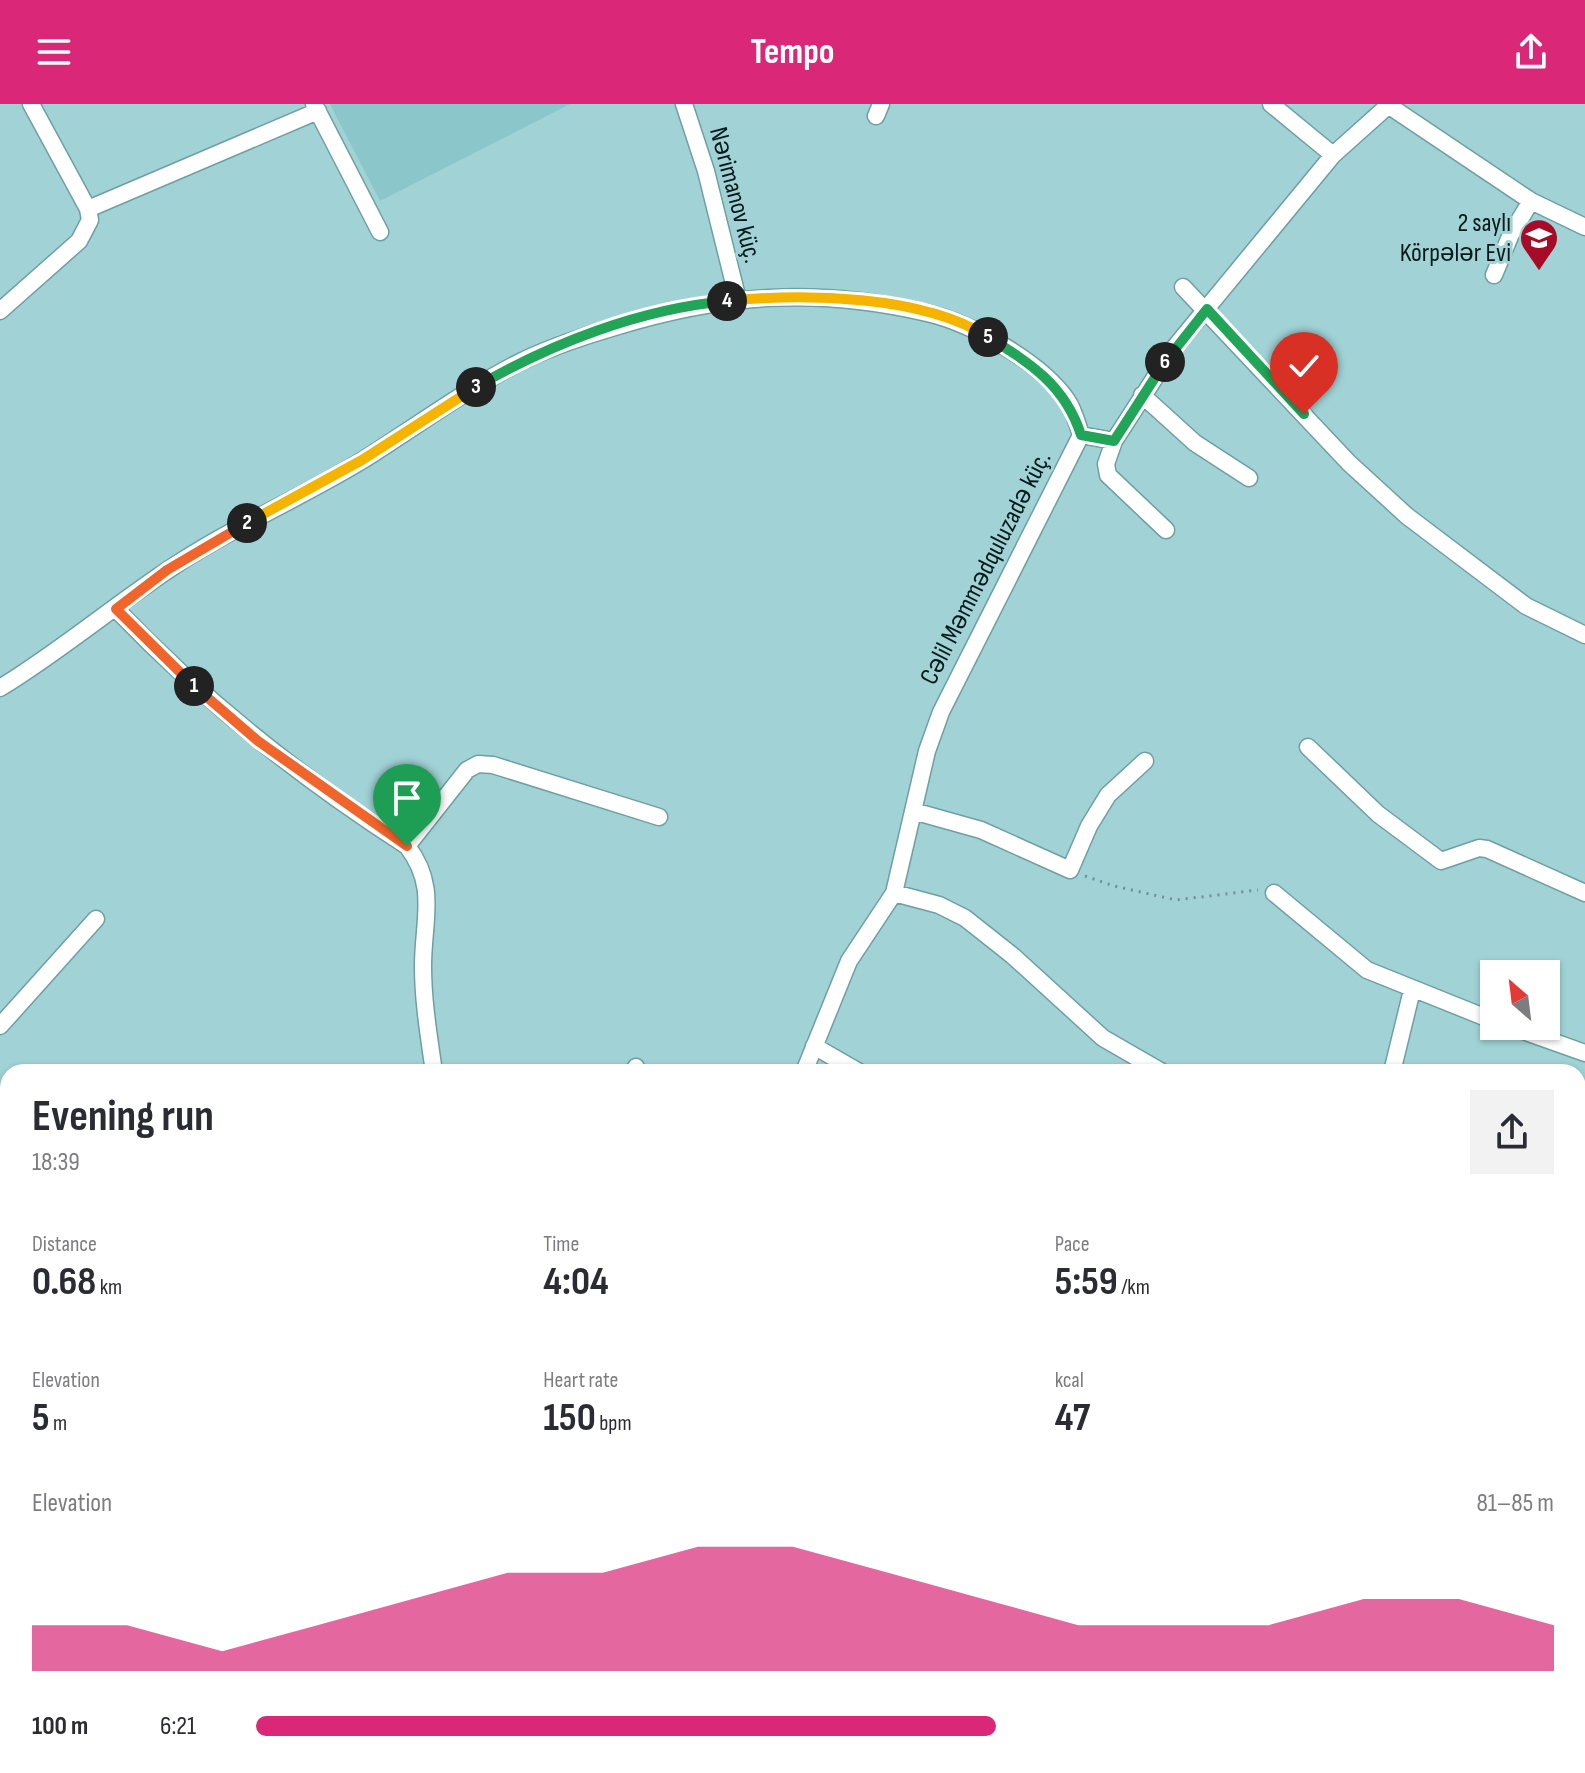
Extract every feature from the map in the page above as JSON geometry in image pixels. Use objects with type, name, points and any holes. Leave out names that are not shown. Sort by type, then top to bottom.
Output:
[{"type":"street","points":[[0,311],[79,241],[90,220],[88,209],[31,104]]},
{"type":"street","name":"Nərimanov küç.","points":[[684,104],[706,171],[738,300]]},
{"type":"street","points":[[1271,104],[1333,155]]},
{"type":"street","points":[[1166,530],[1108,475],[1106,464],[1114,441],[1174,348],[1333,155],[1389,104],[1531,201],[1585,227]]},
{"type":"street","points":[[88,209],[316,108],[380,232]]},
{"type":"street","points":[[1494,275],[1511,234],[1531,201]]},
{"type":"street","points":[[1183,287],[1349,463],[1407,516],[1526,606],[1585,635]]},
{"type":"street","points":[[0,688],[81,636],[167,570],[211,542],[362,460],[517,363],[567,341],[704,303],[835,298],[946,317],[976,329],[1022,358],[1058,389],[1068,402],[1081,435]]},
{"type":"street","points":[[1142,395],[1195,443],[1249,478]]},
{"type":"street","name":"Cəlil Məmmədquluzadə küç.","points":[[807,1064],[849,961],[894,893],[927,751],[941,712],[1081,435],[1114,441]]},
{"type":"street","points":[[116,609],[179,673],[258,741],[407,846],[424,873],[427,890],[423,966],[433,1064]]},
{"type":"street","points":[[1308,747],[1378,814],[1441,861],[1479,848],[1487,849],[1585,893]]},
{"type":"street","points":[[913,811],[981,830],[1070,870],[1089,826],[1108,795],[1145,761]]},
{"type":"street","points":[[407,846],[467,770],[478,764],[493,765],[659,817]]},
{"type":"street","points":[[894,893],[939,905],[965,918],[1013,956],[1103,1038],[1148,1064]]},
{"type":"street","points":[[1274,893],[1367,970],[1480,1016]]},
{"type":"street","points":[[0,1026],[96,919]]},
{"type":"street","points":[[1394,1064],[1412,990]]},
{"type":"street","points":[[1548,1040],[1585,1053]]},
{"type":"street","points":[[814,1046],[845,1064]]},
{"type":"path","points":[[1070,870],[1114,886],[1176,900],[1261,890],[1274,893]]},
{"type":"shaded area","points":[[330,104],[570,104],[380,201]]},
{"type":"place","name":"2 saylı Körpələr Evi","points":[[1539,272]]},
{"type":"route","points":[[407,846],[258,741],[179,673],[116,609],[167,570],[225,534],[362,460],[517,363],[567,341],[704,303],[763,297],[835,298],[913,309],[976,329],[1022,358],[1058,389],[1068,402],[1081,435],[1114,441],[1174,348],[1207,309],[1304,414]]}]
